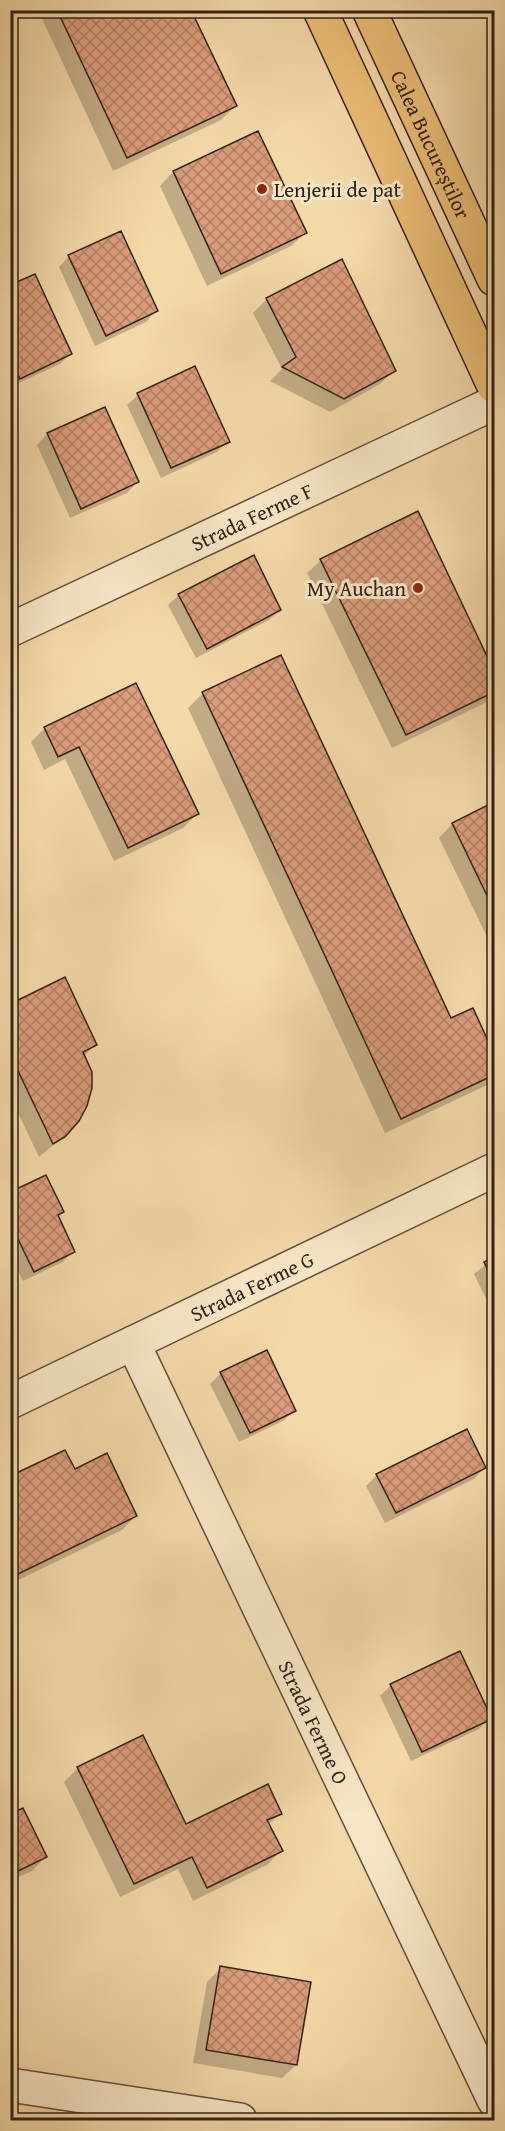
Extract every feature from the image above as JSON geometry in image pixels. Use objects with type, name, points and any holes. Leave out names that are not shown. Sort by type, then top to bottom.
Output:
[{"type":"highway","points":[[320,10],[495,386]]},
{"type":"highway","name":"Calea Bucureștilor","points":[[369,10],[495,279]]},
{"type":"street","name":"Strada Ferme F","points":[[10,630],[495,403]]},
{"type":"street","name":"Strada Ferme G","points":[[10,1402],[495,1170]]},
{"type":"street","name":"Strada Ferme O","points":[[133,1343],[495,2100]]},
{"type":"street","points":[[10,2085],[240,2121]]},
{"type":"building","points":[[57,10],[191,10],[237,106],[127,158]]},
{"type":"building","points":[[258,131],[307,233],[221,274],[173,171]]},
{"type":"building","points":[[121,231],[158,311],[106,336],[68,255]]},
{"type":"building","points":[[342,259],[396,371],[344,399],[282,367],[296,357],[266,298]]},
{"type":"building","points":[[35,274],[72,354],[20,379],[10,359],[10,285]]},
{"type":"building","points":[[195,366],[230,442],[171,468],[137,393]]},
{"type":"building","points":[[105,407],[139,482],[81,509],[47,433]]},
{"type":"building","points":[[418,511],[494,671],[494,692],[406,735],[320,559]]},
{"type":"building","points":[[254,555],[281,610],[207,649],[178,594]]},
{"type":"building","points":[[281,655],[451,1018],[473,1008],[494,1054],[494,1075],[401,1119],[202,692]]},
{"type":"building","points":[[136,683],[199,814],[128,848],[79,747],[58,757],[44,727]]},
{"type":"building","points":[[494,802],[494,910],[452,823]]},
{"type":"building","points":[[65,977],[97,1045],[83,1052],[92,1072],[92,1088],[87,1106],[79,1121],[65,1137],[53,1144],[10,1054],[10,1004]]},
{"type":"building","points":[[46,1175],[64,1212],[58,1215],[75,1252],[34,1272],[16,1235],[10,1238],[10,1192]]},
{"type":"building","points":[[494,1257],[494,1283],[484,1262]]},
{"type":"building","points":[[267,1350],[296,1411],[250,1433],[220,1372]]},
{"type":"building","points":[[467,1429],[486,1468],[396,1513],[376,1474]]},
{"type":"building","points":[[65,1450],[75,1469],[107,1453],[137,1516],[16,1575],[10,1565],[10,1476]]},
{"type":"building","points":[[460,1651],[492,1719],[422,1752],[390,1684]]},
{"type":"building","points":[[143,1735],[186,1824],[268,1784],[282,1814],[267,1820],[283,1851],[207,1888],[192,1857],[134,1884],[77,1767]]},
{"type":"building","points":[[23,1808],[47,1857],[10,1875],[10,1814]]},
{"type":"building","points":[[220,1966],[311,1982],[297,2065],[206,2050]]},
{"type":"place","name":"Lenjerii de pat","points":[[262,189]]},
{"type":"place","name":"My Auchan","points":[[418,588]]}]
